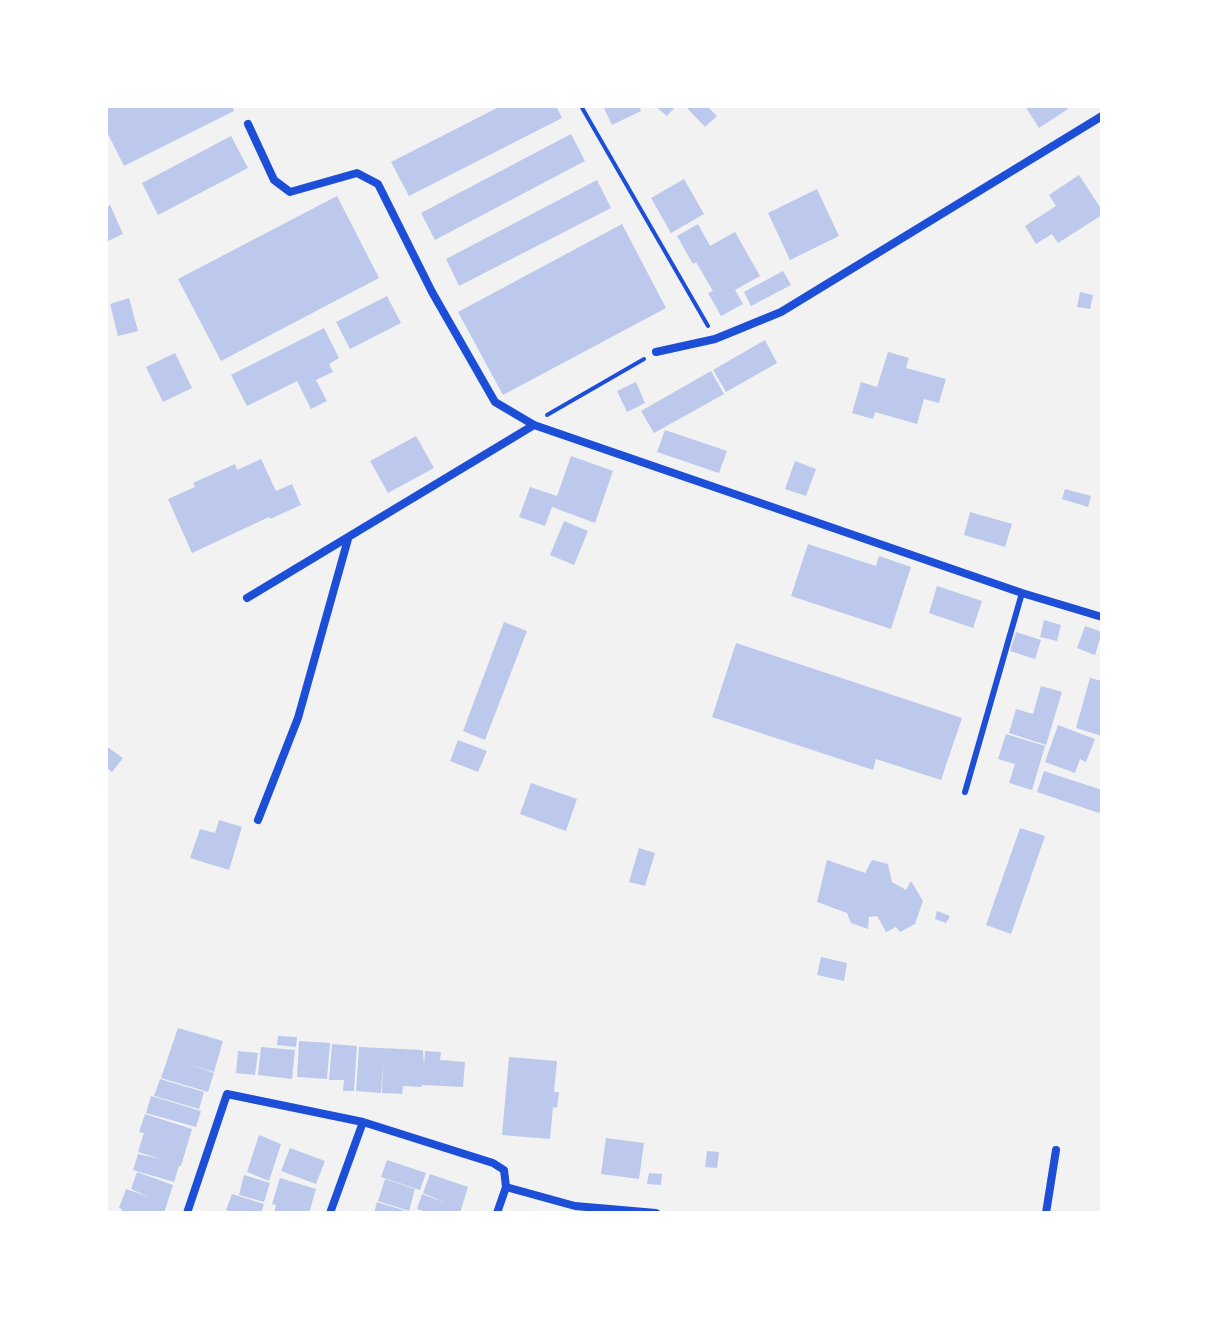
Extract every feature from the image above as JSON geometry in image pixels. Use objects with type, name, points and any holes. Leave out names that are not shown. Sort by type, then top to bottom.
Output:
[{"type":"street","points":[[656,352],[715,339],[781,312],[1102,116]]},
{"type":"street","points":[[248,124],[274,180],[290,192],[357,173],[378,184],[432,292],[495,402],[534,425],[1022,593],[1102,617]]},
{"type":"street","points":[[247,598],[534,425]]},
{"type":"street","points":[[258,820],[298,718],[348,539]]},
{"type":"street","points":[[187,1213],[227,1094],[363,1122],[493,1163],[504,1170],[506,1187],[497,1213]]},
{"type":"street","points":[[330,1213],[363,1122]]},
{"type":"street","points":[[1046,1213],[1056,1150]]},
{"type":"street","points":[[506,1187],[575,1206],[656,1213]]},
{"type":"lane","points":[[965,792],[1022,593]]},
{"type":"path","points":[[581,106],[715,339]]},
{"type":"path","points":[[534,425],[556,408],[656,352]]},
{"type":"building","points":[[106,106],[232,106],[234,111],[124,166],[106,130]]},
{"type":"building","points":[[501,106],[556,106],[562,118],[409,196],[391,162]]},
{"type":"building","points":[[603,106],[639,106],[641,111],[612,125]]},
{"type":"building","points":[[655,106],[676,106],[667,116]]},
{"type":"building","points":[[685,106],[707,106],[717,116],[705,127]]},
{"type":"building","points":[[1025,106],[1066,106],[1068,109],[1039,128]]},
{"type":"building","points":[[571,134],[585,161],[435,240],[421,213]]},
{"type":"building","points":[[231,136],[248,168],[158,215],[142,183]]},
{"type":"building","points":[[1079,175],[1102,210],[1102,215],[1058,243],[1052,234],[1036,244],[1025,226],[1056,206],[1049,195]]},
{"type":"building","points":[[684,179],[704,214],[671,233],[651,198]]},
{"type":"building","points":[[597,180],[611,208],[459,286],[446,259]]},
{"type":"building","points":[[817,189],[839,236],[790,260],[768,213]]},
{"type":"building","points":[[337,196],[379,278],[221,361],[178,279]]},
{"type":"building","points":[[110,205],[123,234],[106,242],[106,207]]},
{"type":"building","points":[[622,224],[666,308],[503,395],[458,312]]},
{"type":"building","points":[[698,224],[710,246],[735,232],[760,276],[735,290],[743,304],[721,316],[708,293],[713,291],[677,236]]},
{"type":"building","points":[[783,271],[791,285],[751,306],[744,292]]},
{"type":"building","points":[[1080,292],[1093,295],[1090,309],[1077,307]]},
{"type":"building","points":[[387,296],[401,323],[350,349],[336,322]]},
{"type":"building","points":[[129,298],[138,331],[118,336],[110,304]]},
{"type":"building","points":[[324,328],[339,358],[329,364],[333,372],[316,380],[327,401],[311,409],[297,381],[247,406],[231,375]]},
{"type":"building","points":[[765,340],[777,363],[726,392],[713,370]]},
{"type":"building","points":[[888,352],[909,358],[906,368],[946,379],[939,403],[924,399],[917,424],[875,412],[873,419],[852,413],[861,382],[877,387]]},
{"type":"building","points":[[175,353],[192,388],[163,402],[146,367]]},
{"type":"building","points":[[711,371],[724,394],[654,433],[641,411]]},
{"type":"building","points":[[636,382],[645,403],[627,412],[617,391]]},
{"type":"building","points":[[665,430],[727,451],[719,473],[657,452]]},
{"type":"building","points":[[416,436],[434,468],[388,493],[370,461]]},
{"type":"building","points":[[571,456],[613,471],[595,523],[552,507],[545,526],[519,517],[530,487],[557,496]]},
{"type":"building","points":[[261,459],[276,491],[292,484],[301,505],[192,553],[168,499],[195,487],[193,483],[235,464],[237,470]]},
{"type":"building","points":[[795,461],[816,469],[806,496],[785,489]]},
{"type":"building","points":[[1065,489],[1091,496],[1088,507],[1062,499]]},
{"type":"building","points":[[970,512],[1012,524],[1005,547],[964,535]]},
{"type":"building","points":[[564,521],[588,531],[574,565],[550,555]]},
{"type":"building","points":[[808,544],[876,566],[879,556],[911,567],[891,629],[791,596]]},
{"type":"building","points":[[937,586],[982,601],[973,628],[929,613]]},
{"type":"building","points":[[1044,620],[1061,625],[1057,641],[1040,637]]},
{"type":"building","points":[[504,622],[527,631],[485,740],[463,731]]},
{"type":"building","points":[[1085,626],[1102,632],[1095,655],[1077,648]]},
{"type":"building","points":[[1016,632],[1041,640],[1035,659],[1010,651]]},
{"type":"building","points":[[736,643],[962,718],[941,780],[876,759],[873,770],[712,717]]},
{"type":"building","points":[[1090,678],[1102,681],[1102,736],[1076,728]]},
{"type":"building","points":[[1041,686],[1062,692],[1046,745],[1009,733],[1016,709],[1033,714]]},
{"type":"building","points":[[1058,725],[1095,739],[1086,762],[1080,759],[1075,773],[1045,762]]},
{"type":"building","points":[[1006,734],[1045,746],[1032,790],[1009,783],[1015,764],[998,759]]},
{"type":"building","points":[[458,740],[487,751],[478,772],[450,761]]},
{"type":"building","points":[[106,746],[123,758],[112,772],[106,767]]},
{"type":"building","points":[[1044,771],[1102,790],[1099,813],[1037,792]]},
{"type":"building","points":[[531,783],[577,799],[566,831],[520,814]]},
{"type":"building","points":[[219,820],[242,827],[229,870],[190,858],[200,829],[215,833]]},
{"type":"building","points":[[1020,828],[1045,836],[1011,934],[986,925]]},
{"type":"building","points":[[639,848],[655,853],[645,886],[629,882]]},
{"type":"building","points":[[827,860],[865,873],[872,860],[888,864],[892,882],[906,890],[911,881],[923,901],[915,924],[900,932],[896,927],[886,932],[877,916],[869,917],[868,929],[851,923],[847,913],[817,902]]},
{"type":"building","points":[[937,911],[950,916],[946,923],[935,919]]},
{"type":"building","points":[[821,957],[847,963],[844,981],[817,975]]},
{"type":"building","points":[[178,1028],[223,1041],[214,1072],[189,1064],[214,1073],[208,1092],[161,1078]]},
{"type":"building","points":[[278,1036],[297,1037],[296,1047],[277,1045]]},
{"type":"building","points":[[299,1041],[330,1043],[327,1079],[297,1077]]},
{"type":"building","points":[[332,1044],[357,1046],[354,1091],[343,1091],[344,1080],[329,1080]]},
{"type":"building","points":[[261,1047],[295,1050],[292,1079],[258,1075]]},
{"type":"building","points":[[359,1047],[423,1050],[424,1065],[425,1051],[441,1052],[440,1060],[465,1062],[463,1087],[403,1086],[402,1094],[382,1093],[383,1062],[381,1093],[356,1091]]},
{"type":"building","points":[[238,1051],[258,1053],[255,1075],[236,1073]]},
{"type":"building","points":[[509,1057],[557,1061],[554,1092],[559,1092],[557,1108],[553,1107],[550,1139],[502,1135]]},
{"type":"building","points":[[160,1079],[204,1092],[199,1109],[154,1096]]},
{"type":"building","points":[[151,1096],[201,1111],[196,1127],[146,1113]]},
{"type":"building","points":[[145,1114],[192,1129],[174,1182],[133,1170],[138,1154],[161,1159],[138,1152],[144,1133],[139,1132]]},
{"type":"building","points":[[259,1135],[281,1144],[269,1181],[247,1172]]},
{"type":"building","points":[[606,1138],[644,1143],[639,1179],[601,1174]]},
{"type":"building","points":[[290,1148],[325,1161],[316,1184],[281,1171]]},
{"type":"building","points":[[707,1151],[719,1152],[717,1168],[705,1167]]},
{"type":"building","points":[[387,1160],[426,1173],[420,1190],[381,1177]]},
{"type":"building","points":[[137,1172],[173,1185],[164,1213],[121,1213],[122,1209],[119,1208],[126,1189],[149,1197],[131,1189]]},
{"type":"building","points":[[649,1173],[662,1174],[661,1185],[647,1184]]},
{"type":"building","points":[[430,1174],[468,1187],[460,1213],[430,1213],[417,1209],[422,1194],[446,1203],[423,1193]]},
{"type":"building","points":[[244,1175],[270,1183],[264,1202],[239,1195]]},
{"type":"building","points":[[280,1178],[316,1189],[309,1213],[274,1213],[276,1205],[272,1204]]},
{"type":"building","points":[[385,1179],[415,1189],[409,1211],[378,1201]]},
{"type":"building","points":[[232,1194],[264,1204],[261,1213],[226,1210]]},
{"type":"building","points":[[377,1202],[409,1212],[409,1213],[374,1213]]}]
